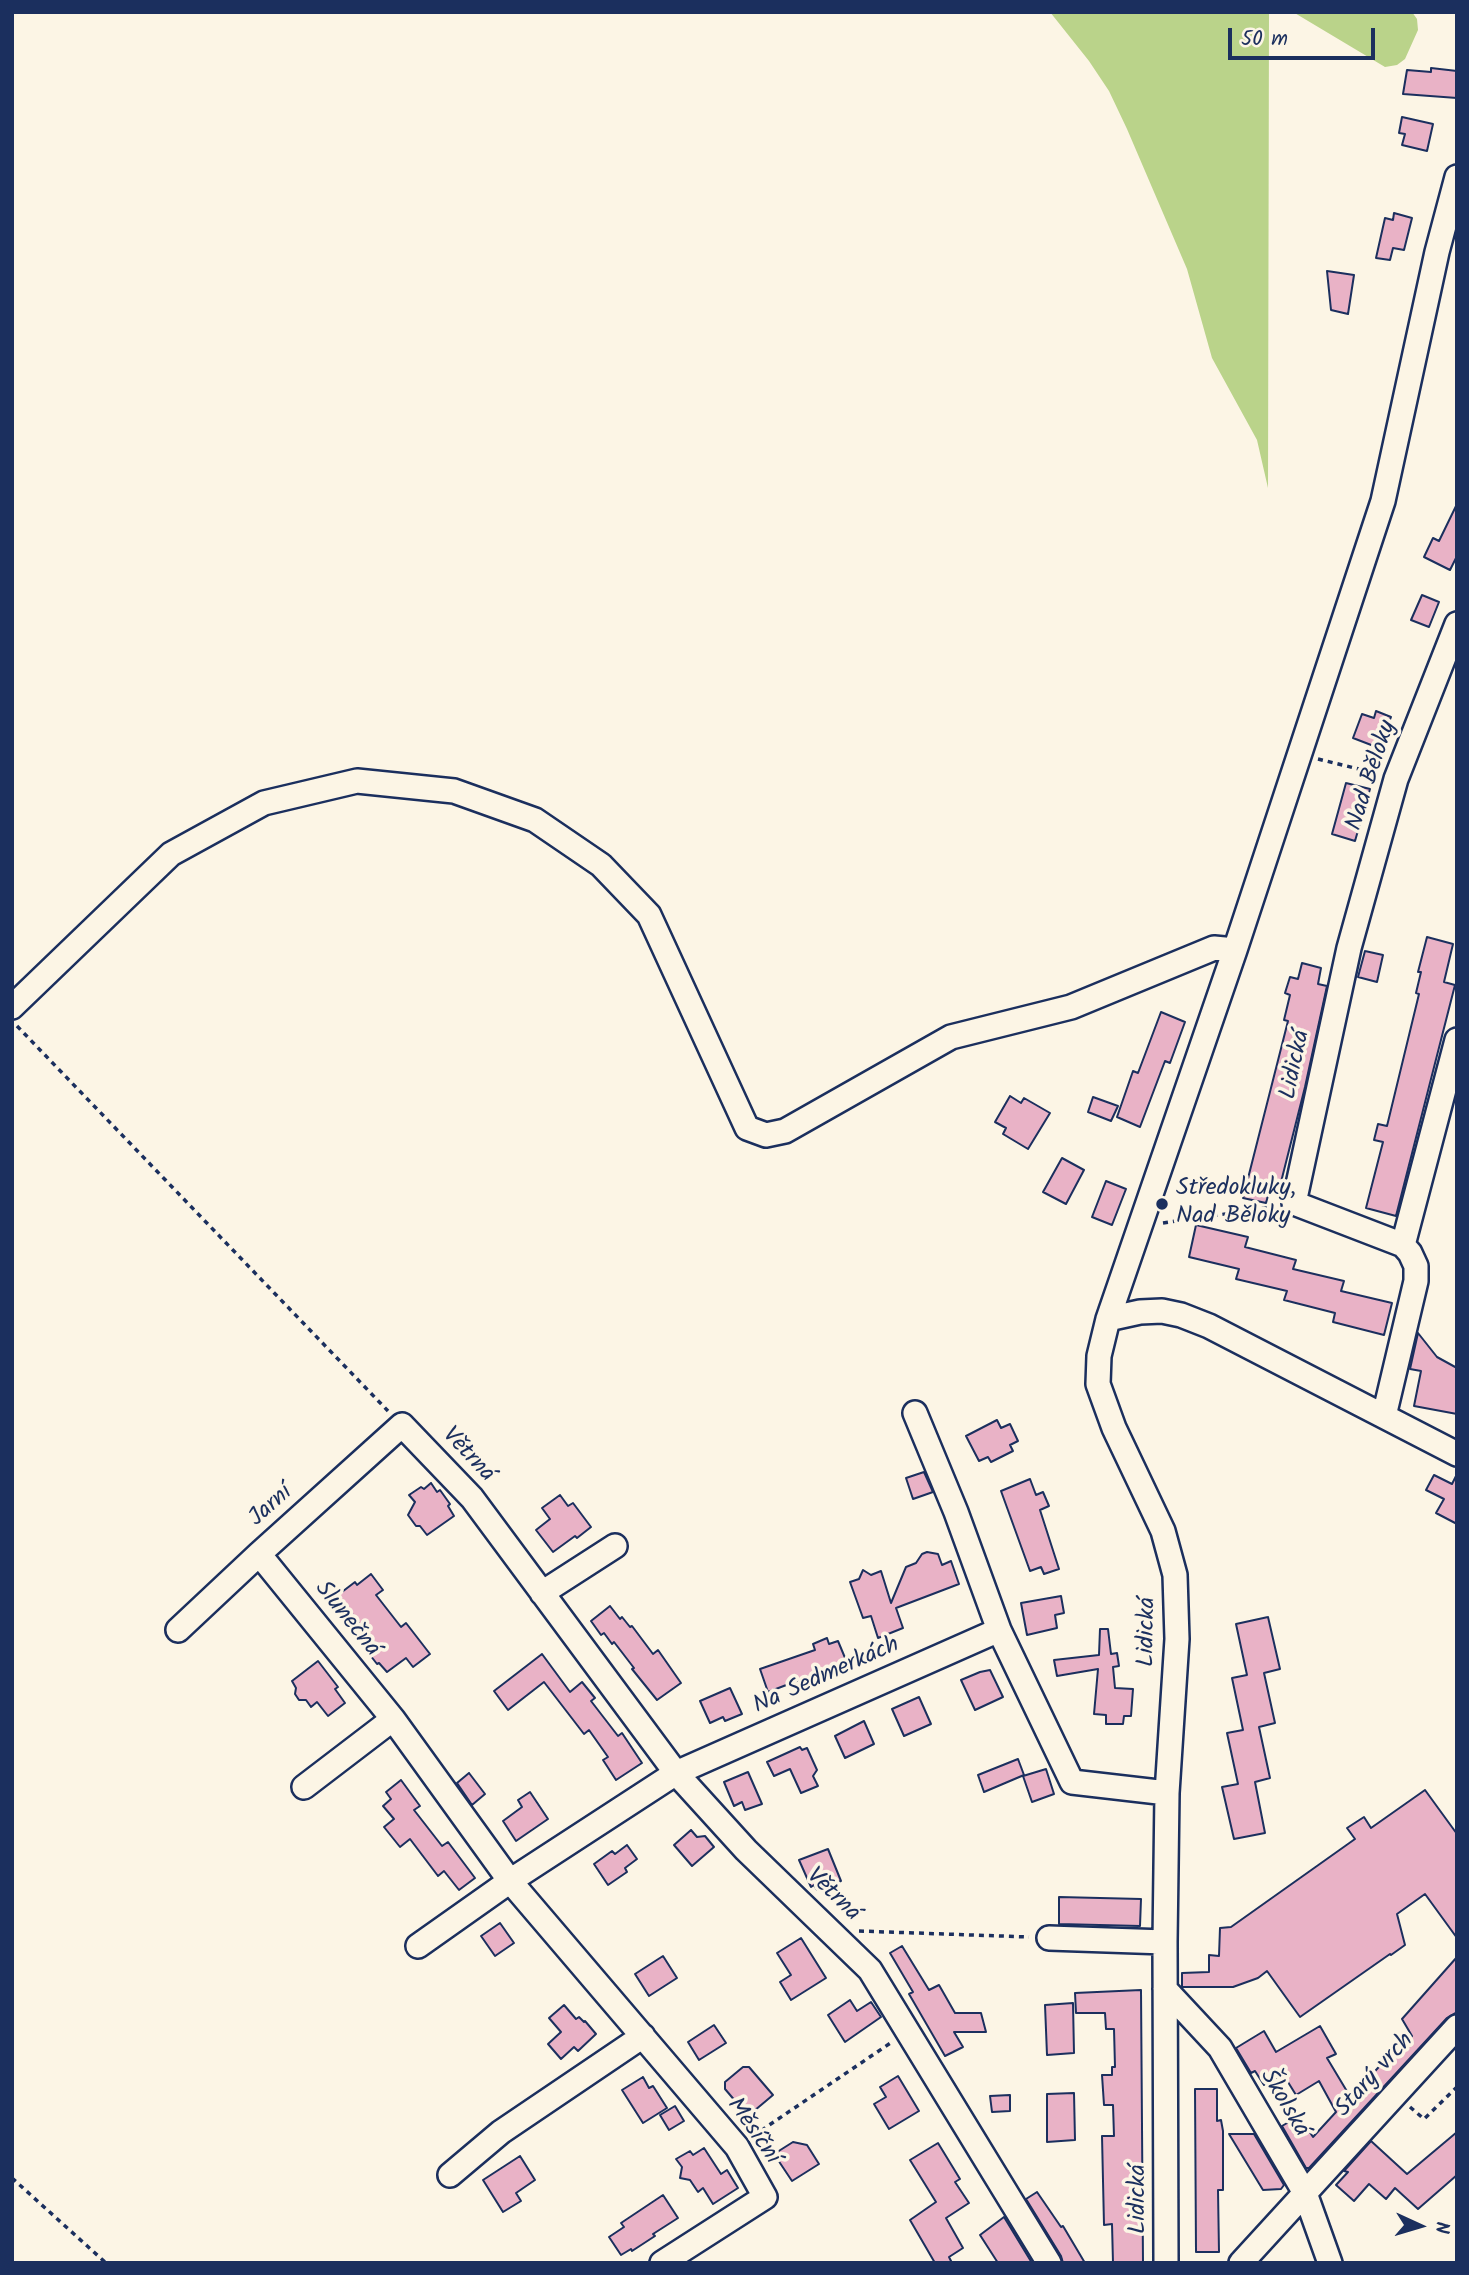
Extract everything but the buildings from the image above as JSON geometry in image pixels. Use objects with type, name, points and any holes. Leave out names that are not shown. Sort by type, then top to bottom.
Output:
[{"type":"street","name":"Lidická","points":[[1166,2263],[1165,1942],[1167,1793],[1177,1639],[1175,1575],[1163,1531],[1114,1428],[1098,1384],[1098,1356],[1108,1319],[1235,950],[1382,501],[1437,252],[1457,177]]},
{"type":"street","name":"Nad Běloky","points":[[1349,948],[1396,779],[1457,624]]},
{"type":"street","points":[[12,1007],[171,854],[264,803],[357,781],[454,791],[535,820],[601,865],[649,915],[747,1128],[766,1135],[785,1131],[951,1037],[1071,1007],[1214,948],[1235,950]]},
{"type":"street","name":"Lidická","points":[[1294,1203],[1349,948]]},
{"type":"street","points":[[1403,1245],[1457,1041]]},
{"type":"street","points":[[1294,1203],[1403,1245],[1416,1266],[1416,1282],[1384,1416]]},
{"type":"street","points":[[1108,1319],[1140,1312],[1162,1311],[1181,1315],[1209,1326],[1457,1454]]},
{"type":"street","points":[[915,1413],[957,1512],[999,1630],[1072,1782],[1167,1793]]},
{"type":"street","name":"Jarní","points":[[178,1630],[259,1553],[402,1425]]},
{"type":"street","name":"Větrná","points":[[402,1425],[472,1497],[676,1773],[746,1850],[870,1970],[1049,2263]]},
{"type":"street","points":[[542,1593],[615,1546]]},
{"type":"street","name":"Slunečná","points":[[259,1553],[393,1719],[510,1881]]},
{"type":"street","name":"Na Sedmerkách","points":[[676,1773],[999,1630]]},
{"type":"street","points":[[304,1787],[393,1719]]},
{"type":"street","points":[[418,1947],[510,1881],[676,1773]]},
{"type":"street","name":"Měsíční","points":[[510,1881],[737,2147],[765,2197],[662,2263]]},
{"type":"street","points":[[1049,1938],[1165,1942]]},
{"type":"street","name":"Školská","points":[[1165,1989],[1220,2049],[1305,2193],[1330,2263]]},
{"type":"street","name":"Starý vrch","points":[[1241,2263],[1457,2027]]},
{"type":"street","points":[[450,2175],[501,2132],[643,2036]]},
{"type":"path","points":[[1299,754],[1396,779]]},
{"type":"path","points":[[12,1021],[402,1425]]},
{"type":"path","points":[[1140,1226],[1294,1203]]},
{"type":"path","points":[[828,1930],[1049,1938]]},
{"type":"path","points":[[737,2147],[908,2032]]},
{"type":"path","points":[[1395,2095],[1424,2119],[1457,2087]]},
{"type":"path","points":[[12,2178],[106,2263]]},
{"type":"green space","points":[[1050,12],[1269,12],[1268,488],[1257,440],[1212,358],[1187,269],[1127,129],[1109,91]]},
{"type":"green space","points":[[1293,12],[1412,12],[1417,19],[1418,30],[1405,59],[1397,65],[1385,67]]},
{"type":"place","name":"Středokluky, Nad Běloky","points":[[1162,1204]]}]
